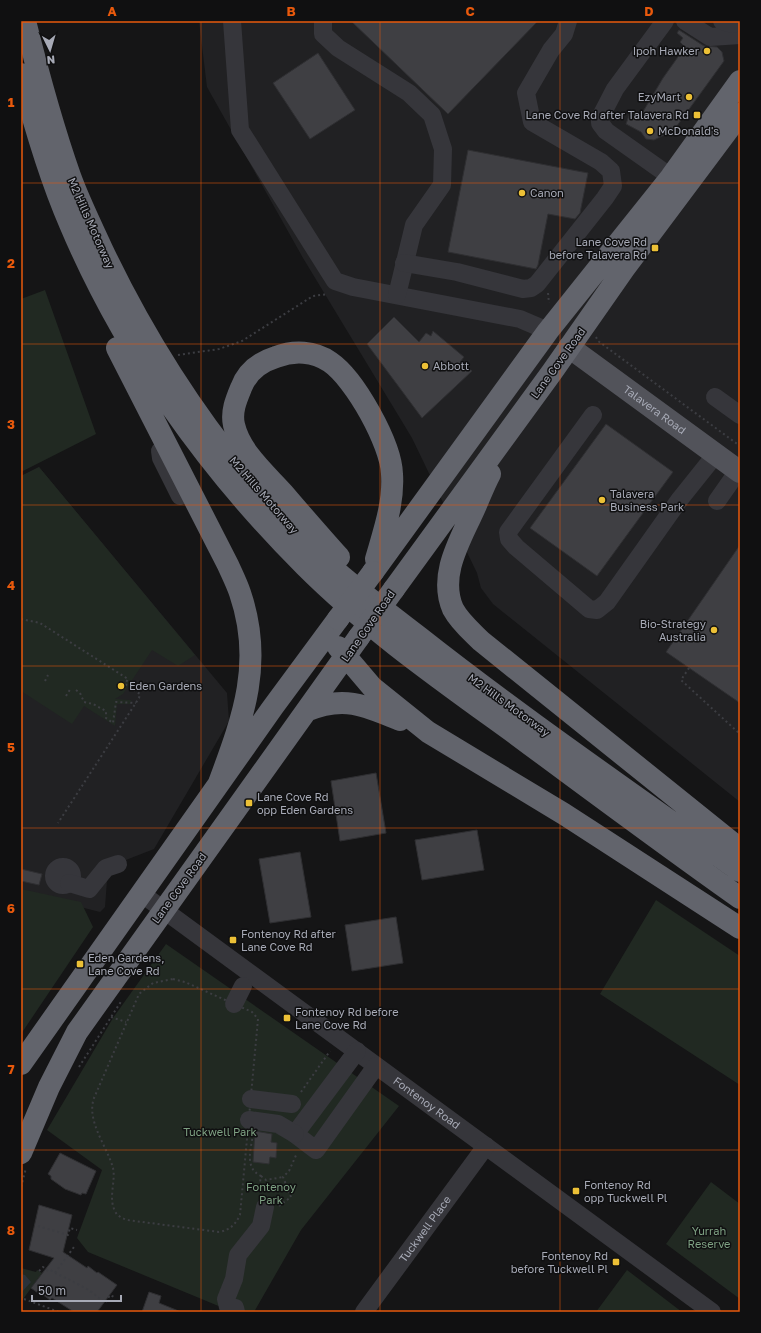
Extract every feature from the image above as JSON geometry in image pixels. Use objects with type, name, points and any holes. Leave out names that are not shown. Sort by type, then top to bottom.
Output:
[{"type":"highway","name":"M2 Hills Motorway","points":[[25,21],[39,77],[78,195],[122,292],[190,404],[280,518],[334,569],[467,674],[740,871]]},
{"type":"highway","name":"M2 Hills Motorway","points":[[21,74],[40,142],[69,223],[101,291],[142,363],[198,445],[247,503],[305,566],[378,631],[412,658],[740,898]]},
{"type":"highway","points":[[21,1064],[332,626],[548,331],[671,177],[740,81]]},
{"type":"highway","name":"Lane Cove Road","points":[[24,1159],[26,1126],[49,1087],[77,1032],[306,711],[516,423],[577,352],[624,269],[740,114]]},
{"type":"highway","points":[[69,223],[70,255],[228,565],[240,593],[249,630],[252,665],[248,695],[239,730],[219,784]]},
{"type":"highway","points":[[548,331],[577,352]]},
{"type":"highway","points":[[373,572],[392,499],[392,473],[383,437],[364,403],[343,373],[330,362],[312,354],[295,352],[268,359],[248,374],[243,381],[234,404],[234,424],[239,439],[254,460],[317,532],[370,587],[383,608]]},
{"type":"highway","points":[[516,423],[484,487],[452,562],[448,587],[456,614],[464,625],[481,641],[740,849]]},
{"type":"highway","points":[[332,626],[347,656],[372,688],[428,732],[564,814],[740,928]]},
{"type":"highway","points":[[306,711],[327,704],[352,702],[367,706],[428,732]]},
{"type":"main road","name":"Talavera Road","points":[[577,352],[739,471]]},
{"type":"street","points":[[232,21],[240,130],[335,281],[353,287],[520,319],[548,331]]},
{"type":"street","points":[[323,21],[323,34],[338,48],[409,93],[432,114],[443,149],[442,185],[414,225],[397,295]]},
{"type":"street","points":[[404,263],[457,272],[523,289],[531,288],[537,284],[605,198],[613,186],[611,171],[601,162],[532,122],[529,110],[526,94],[551,50],[564,34],[568,21]]},
{"type":"street","points":[[665,21],[614,89],[600,118],[600,123],[606,131],[671,177]]},
{"type":"street","points":[[685,21],[710,37],[740,35]]},
{"type":"street","points":[[722,21],[732,24],[740,22]]},
{"type":"street","points":[[715,397],[740,415]]},
{"type":"street","points":[[593,416],[508,532],[509,539],[516,547],[589,609],[597,610],[607,602],[680,499],[716,454]]},
{"type":"street","points":[[156,422],[161,458],[180,496]]},
{"type":"street","points":[[717,501],[739,471]]},
{"type":"street","points":[[70,883],[89,889],[106,868],[118,864]]},
{"type":"street","name":"Fontenoy Road","points":[[142,894],[486,1146],[706,1310]]},
{"type":"street","points":[[234,1004],[243,986]]},
{"type":"street","points":[[295,1134],[357,1052]]},
{"type":"street","points":[[249,1120],[278,1124],[295,1134],[316,1150],[376,1066]]},
{"type":"street","points":[[252,1099],[292,1104]]},
{"type":"street","name":"Tuckwell Place","points":[[364,1312],[486,1146]]},
{"type":"street","points":[[236,1312],[235,1308],[228,1307],[226,1299],[234,1279],[238,1255],[261,1226],[265,1207]]},
{"type":"path","points":[[159,355],[183,354],[219,349],[242,341],[313,296],[338,293],[353,287]]},
{"type":"path","points":[[594,335],[598,341],[740,446]]},
{"type":"path","points":[[577,352],[598,341]]},
{"type":"path","points":[[21,619],[40,623],[128,679],[125,684],[140,694],[136,703],[58,822]]},
{"type":"path","points":[[689,668],[681,680],[740,734]]},
{"type":"path","points":[[44,680],[48,675]]},
{"type":"path","points":[[66,696],[70,688]]},
{"type":"path","points":[[76,690],[80,693],[84,702],[93,704],[106,711],[106,718],[113,723],[116,702],[136,703]]},
{"type":"path","points":[[173,979],[185,982],[252,1012],[258,1019],[252,1099],[240,1215],[229,1230],[215,1232],[127,1220],[119,1217],[115,1211],[112,1203],[113,1168],[93,1117],[92,1105],[126,1022],[139,994],[153,983],[173,979]]},
{"type":"path","points":[[78,1069],[124,997]]},
{"type":"path","points":[[111,1017],[126,1022]]},
{"type":"path","points":[[246,1151],[251,1152]]},
{"type":"path","points":[[21,1187],[24,1159]]},
{"type":"path","points":[[261,1176],[266,1180],[283,1177]]},
{"type":"path","points":[[38,1226],[68,1235],[70,1228],[77,1230]]},
{"type":"path","points":[[55,1274],[74,1247]]},
{"type":"path","points":[[39,1271],[43,1267],[89,1290],[105,1303],[110,1295],[116,1298]]},
{"type":"path","points":[[24,1299],[59,1312]]},
{"type":"shaded area","points":[[199,21],[740,21],[740,802],[493,604],[481,588],[477,573],[412,438],[303,258],[207,87]]},
{"type":"shaded area","name":"Eden Gardens","points":[[39,467],[227,693],[229,721],[154,849],[108,867],[105,907],[100,912],[21,892],[21,476]]},
{"type":"shaded area","points":[[21,1274],[25,1275],[31,1282],[21,1293]]},
{"type":"green space","points":[[45,290],[96,434],[21,472],[21,299]]},
{"type":"green space","points":[[39,467],[195,655],[178,666],[152,650],[123,694],[115,699],[131,700],[130,704],[117,704],[115,726],[84,706],[72,724],[21,691],[21,476]]},
{"type":"green space","points":[[21,889],[81,902],[93,927],[21,1034]]},
{"type":"green space","points":[[656,900],[740,956],[740,1085],[600,994]]},
{"type":"green space","name":"Tuckwell Park","points":[[166,944],[399,1106],[301,1230],[254,1312],[233,1312],[88,1252],[77,1238],[102,1170],[47,1130],[113,1018]]},
{"type":"green space","name":"Yurrah Reserve","points":[[711,1182],[740,1204],[740,1299],[666,1244]]},
{"type":"green space","points":[[21,1268],[36,1272],[37,1270],[42,1273],[21,1302]]},
{"type":"green space","points":[[627,1270],[682,1312],[596,1312]]},
{"type":"building","points":[[351,21],[538,21],[448,114]]},
{"type":"building","points":[[679,30],[704,46],[717,47],[722,52],[724,61],[674,130],[654,140],[646,139],[641,132],[626,124],[631,110],[641,115],[663,78],[685,47],[680,42],[683,38],[677,33]]},
{"type":"building","points":[[318,53],[355,110],[310,139],[273,83]]},
{"type":"building","name":"Canon","points":[[468,150],[588,173],[580,213],[575,219],[548,214],[536,269],[448,252]]},
{"type":"building","name":"Abbott","points":[[394,317],[419,342],[426,333],[431,336],[433,331],[464,357],[460,362],[472,371],[422,418],[367,344]]},
{"type":"building","name":"Talavera Business Park","points":[[606,424],[673,472],[597,576],[530,528]]},
{"type":"building","points":[[740,545],[740,703],[666,652]]},
{"type":"building","points":[[376,773],[386,833],[340,841],[331,781]]},
{"type":"building","points":[[477,830],[484,870],[422,880],[415,840]]},
{"type":"building","points":[[300,852],[311,917],[270,923],[259,859]]},
{"type":"building","points":[[21,869],[42,874],[39,885],[21,881]]},
{"type":"building","points":[[396,917],[403,963],[352,971],[345,925]]},
{"type":"building","points":[[255,1131],[272,1134],[271,1142],[277,1143],[276,1158],[270,1157],[269,1164],[253,1162]]},
{"type":"building","points":[[60,1153],[96,1171],[86,1194],[82,1193],[81,1195],[65,1189],[51,1179],[51,1176],[48,1174]]},
{"type":"building","points":[[39,1205],[72,1215],[63,1252],[117,1285],[97,1312],[74,1312],[52,1298],[50,1300],[31,1288],[54,1258],[29,1250]]},
{"type":"building","points":[[149,1292],[161,1296],[159,1303],[181,1312],[142,1312]]},
{"type":"place","name":"Ipoh Hawker","points":[[707,51]]},
{"type":"place","name":"EzyMart","points":[[689,97]]},
{"type":"place","name":"Lane Cove Rd after Talavera Rd","points":[[697,115]]},
{"type":"place","name":"McDonald's","points":[[650,131]]},
{"type":"place","name":"Canon","points":[[522,193]]},
{"type":"place","name":"Lane Cove Rd before Talavera Rd","points":[[655,248]]},
{"type":"place","name":"Abbott","points":[[425,366]]},
{"type":"place","name":"Talavera Business Park","points":[[602,500]]},
{"type":"place","name":"Bio-Strategy Australia","points":[[714,630]]},
{"type":"place","name":"Eden Gardens","points":[[121,686]]},
{"type":"place","name":"Lane Cove Rd opp Eden Gardens","points":[[249,803]]},
{"type":"place","name":"Fontenoy Rd after Lane Cove Rd","points":[[233,940]]},
{"type":"place","name":"Eden Gardens, Lane Cove Rd","points":[[80,964]]},
{"type":"place","name":"Fontenoy Rd before Lane Cove Rd","points":[[287,1018]]},
{"type":"place","name":"Fontenoy Rd opp Tuckwell Pl","points":[[576,1191]]},
{"type":"place","name":"Fontenoy Rd before Tuckwell Pl","points":[[616,1262]]},
{"type":"park label","name":"Fontenoy Park","points":[[271,1193]]}]
